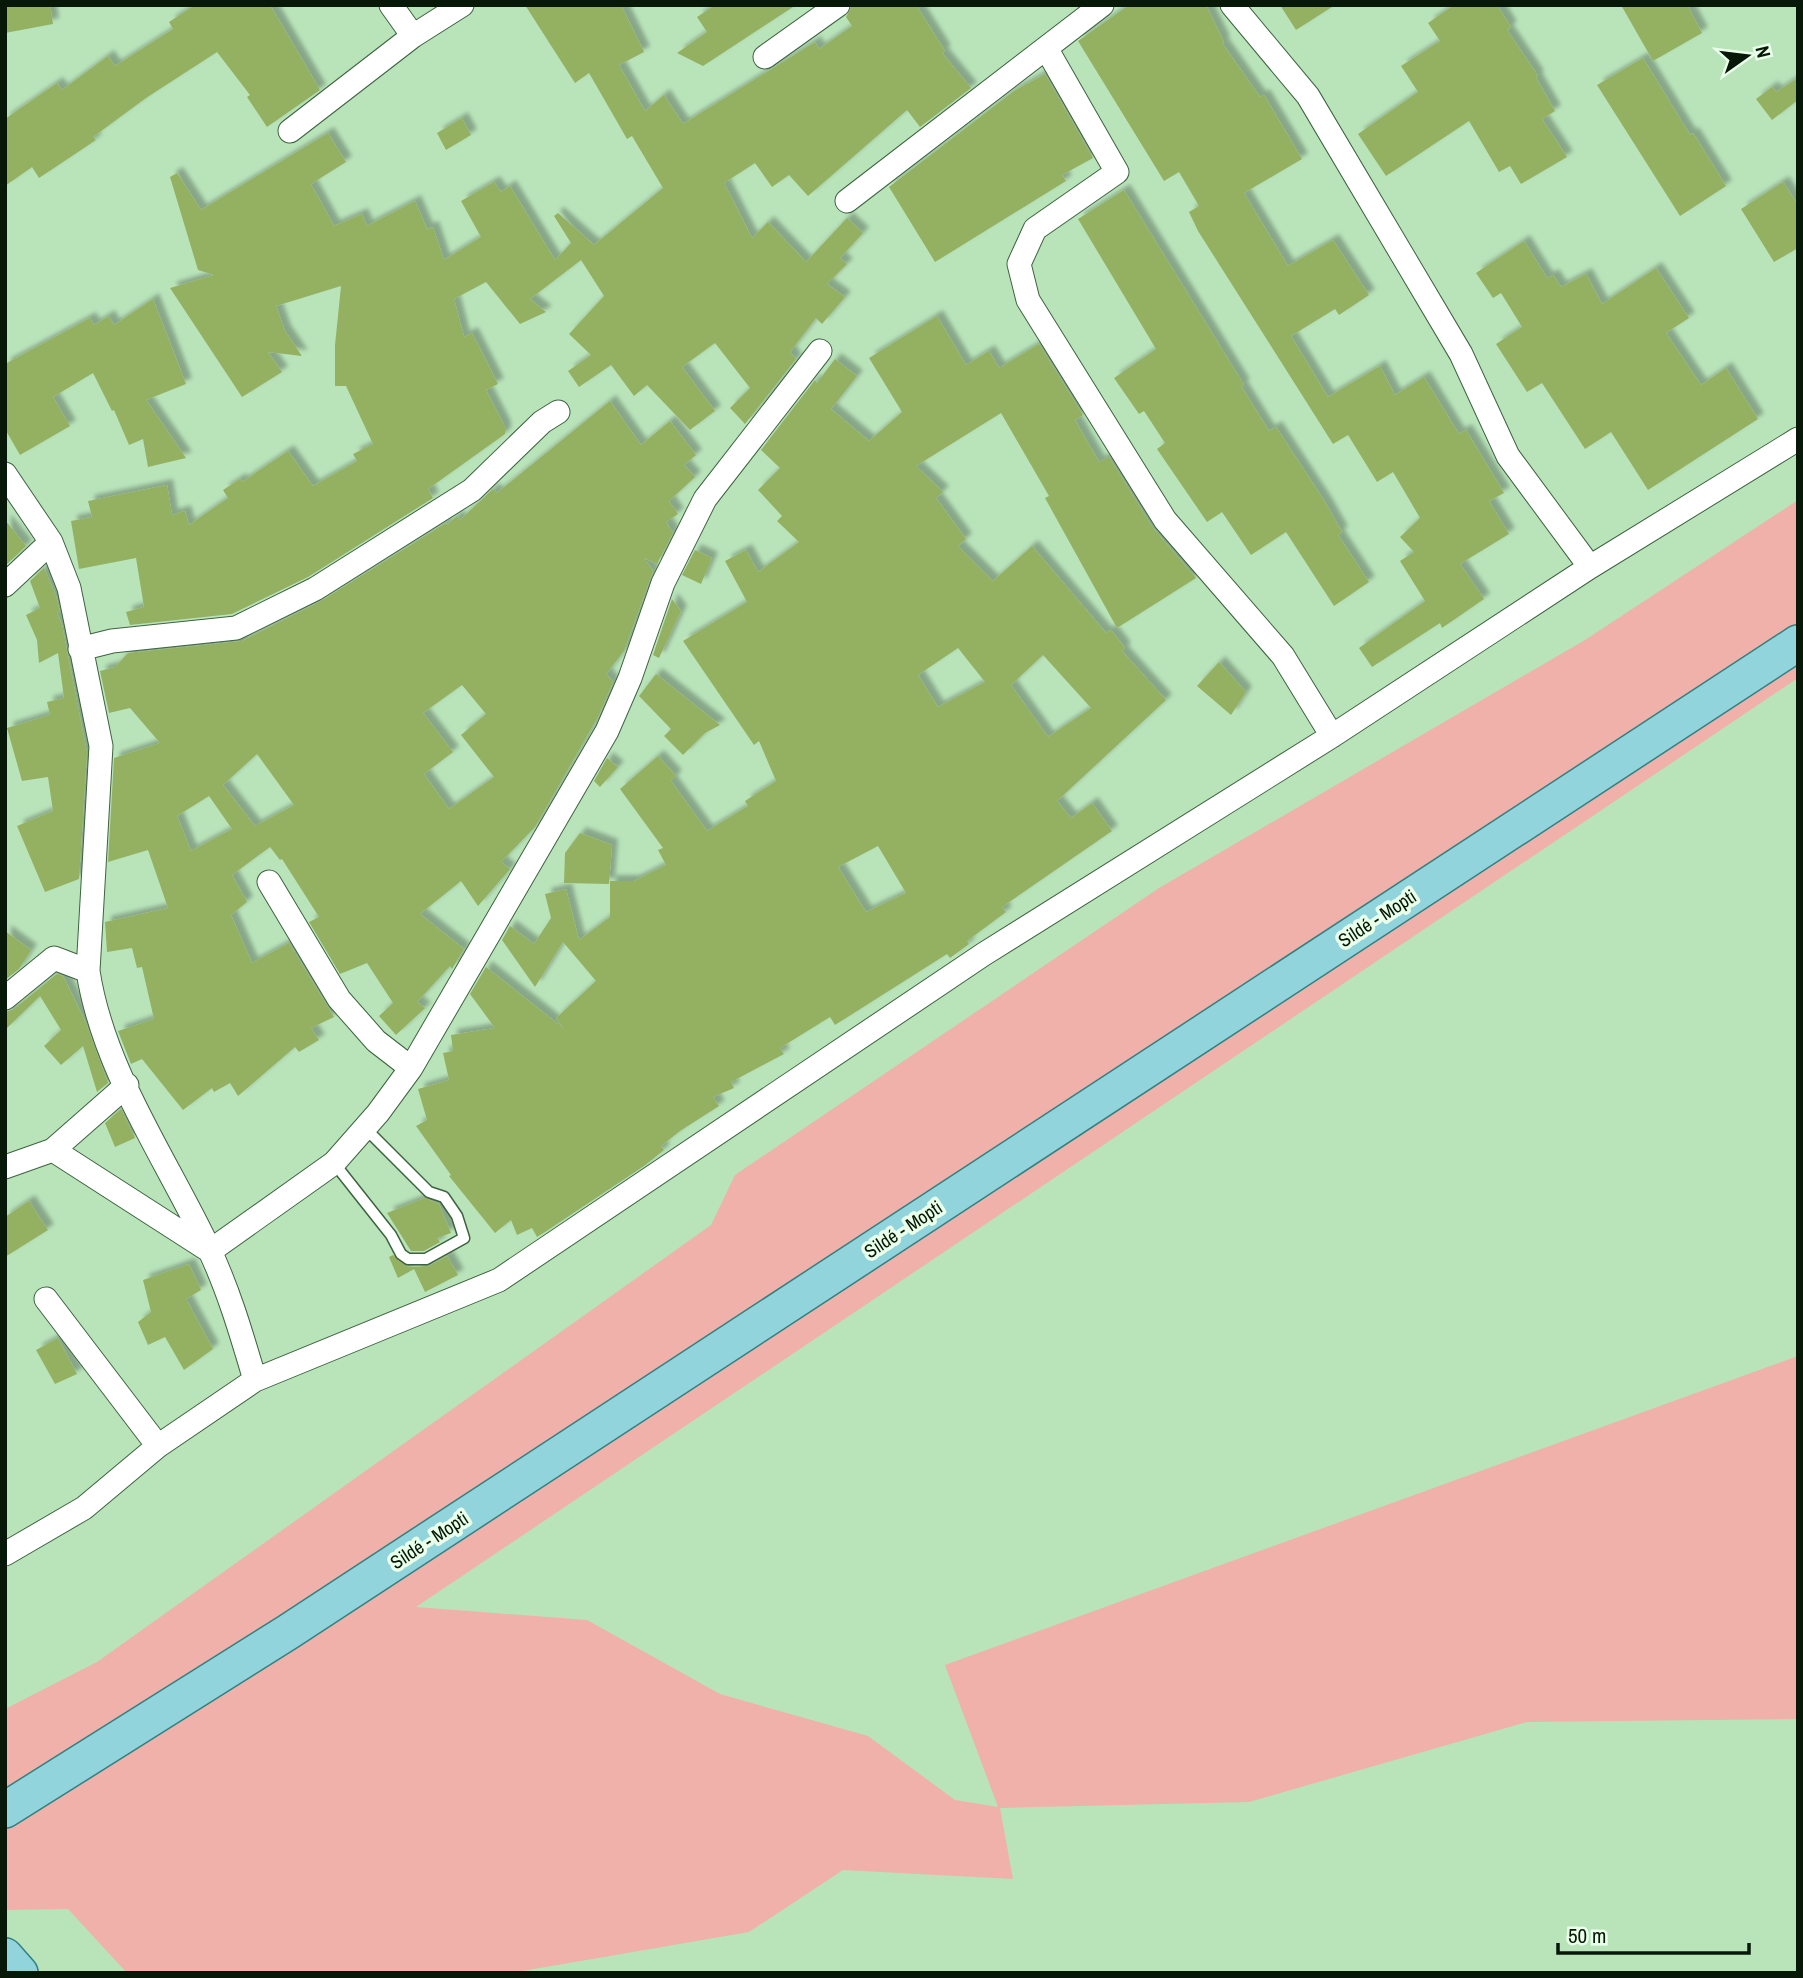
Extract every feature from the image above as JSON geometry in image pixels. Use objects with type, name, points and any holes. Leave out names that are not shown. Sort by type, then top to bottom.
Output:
[{"type":"main road","name":"Sildé - Mopti","points":[[5,1810],[288,1632],[1798,643]]},
{"type":"main road","points":[[5,1956],[20,1973]]},
{"type":"street","points":[[391,5],[413,36]]},
{"type":"street","points":[[290,131],[413,36],[462,5]]},
{"type":"street","points":[[765,57],[838,5]]},
{"type":"street","points":[[847,201],[1102,5]]},
{"type":"street","points":[[1233,5],[1308,96],[1461,354],[1508,456],[1590,567]]},
{"type":"street","points":[[1046,48],[1117,172],[1035,229],[1019,264],[1028,300],[1165,520],[1283,656],[1332,736]]},
{"type":"street","points":[[211,1251],[334,1163],[411,1068],[607,730],[663,583],[705,499],[820,351]]},
{"type":"street","points":[[80,649],[112,641],[236,628],[315,589],[472,490],[542,422],[558,412]]},
{"type":"street","points":[[5,1554],[84,1508],[158,1446],[255,1380],[499,1280],[984,954],[1332,736],[1590,567],[1798,439]]},
{"type":"street","points":[[5,474],[51,542],[69,588],[101,746],[88,971],[94,1008],[127,1085],[211,1251],[255,1380]]},
{"type":"street","points":[[5,585],[51,542]]},
{"type":"street","points":[[268,882],[339,999],[376,1041],[411,1068]]},
{"type":"street","points":[[5,998],[54,958],[88,971]]},
{"type":"street","points":[[5,1167],[53,1150],[127,1085]]},
{"type":"street","points":[[53,1150],[211,1251]]},
{"type":"street","points":[[46,1299],[158,1446]]},
{"type":"lane","points":[[334,1163],[391,1235],[401,1254],[408,1259],[426,1259],[464,1238],[457,1216],[444,1197],[429,1192],[365,1128]]},
{"type":"shaded area","points":[[1798,500],[1798,678],[416,1607],[587,1620],[720,1694],[868,1736],[955,1800],[998,1807],[945,1665],[1798,1356],[1798,1719],[1527,1722],[1249,1802],[1000,1808],[1013,1879],[843,1870],[749,1932],[511,1973],[127,1973],[68,1909],[5,1910],[5,1709],[97,1662],[711,1225],[735,1175],[1159,888],[1585,640]]},
{"type":"building","points":[[5,5],[50,5],[53,24],[5,33]]},
{"type":"building","points":[[195,5],[270,5],[320,90],[267,127],[247,97],[250,95],[217,52],[146,98],[93,137],[96,140],[39,178],[32,167],[5,186],[5,119],[57,83],[62,90],[108,56],[115,66],[173,29],[169,22]]},
{"type":"building","points":[[525,5],[621,5],[644,52],[619,65],[645,111],[664,95],[683,124],[815,42],[819,49],[852,26],[846,17],[852,5],[916,5],[945,51],[942,53],[971,88],[920,127],[907,110],[808,196],[789,175],[772,187],[755,163],[724,183],[752,238],[768,222],[806,262],[847,218],[863,233],[840,258],[847,264],[827,284],[845,297],[822,324],[816,318],[790,352],[796,359],[745,424],[730,408],[750,388],[715,343],[682,367],[715,411],[690,430],[647,385],[634,396],[611,365],[579,387],[568,371],[591,355],[569,334],[604,296],[581,260],[530,299],[546,312],[520,324],[486,282],[454,299],[464,337],[472,333],[498,384],[486,390],[505,427],[505,434],[428,489],[433,498],[308,577],[232,614],[130,625],[126,612],[144,607],[136,558],[79,569],[71,521],[92,517],[88,501],[167,485],[172,515],[185,511],[189,525],[228,498],[223,490],[240,479],[242,482],[288,451],[313,486],[357,461],[353,454],[373,444],[346,386],[335,386],[335,345],[341,286],[276,306],[285,331],[302,356],[268,352],[282,372],[242,397],[170,288],[214,275],[198,270],[170,177],[177,173],[201,210],[328,133],[346,162],[311,184],[334,226],[362,214],[367,226],[415,201],[427,229],[433,227],[444,260],[481,237],[461,201],[494,182],[501,192],[510,186],[555,260],[571,243],[554,216],[558,213],[594,245],[663,188],[632,136],[627,139],[589,73],[575,83]]},
{"type":"building","points":[[715,5],[796,5],[703,66],[677,53],[707,32],[697,17]]},
{"type":"building","points":[[1129,5],[1206,5],[1224,42],[1222,43],[1260,97],[1264,95],[1302,159],[1244,193],[1288,266],[1333,240],[1369,295],[1339,315],[1335,309],[1291,336],[1328,397],[1380,366],[1395,395],[1424,377],[1459,434],[1466,430],[1504,493],[1489,501],[1509,534],[1460,564],[1484,599],[1442,628],[1440,623],[1372,667],[1359,648],[1425,601],[1400,561],[1414,552],[1400,537],[1420,518],[1393,472],[1377,482],[1348,435],[1333,444],[1198,231],[1189,212],[1199,206],[1179,172],[1164,181],[1078,41]]},
{"type":"building","points":[[1280,5],[1335,5],[1296,30]]},
{"type":"building","points":[[1454,5],[1497,5],[1511,27],[1507,30],[1538,76],[1536,78],[1555,111],[1542,119],[1567,157],[1521,184],[1510,166],[1499,172],[1469,121],[1386,176],[1358,134],[1418,92],[1401,66],[1440,41],[1428,23]]},
{"type":"building","points":[[1621,5],[1687,5],[1702,33],[1653,61]]},
{"type":"building","points":[[1643,58],[1690,135],[1693,133],[1726,186],[1680,216],[1597,85]]},
{"type":"building","points":[[1045,74],[1093,158],[1062,175],[1066,181],[935,262],[889,187],[1014,91]]},
{"type":"building","points":[[1798,78],[1798,100],[1772,120],[1756,99],[1772,87],[1776,92]]},
{"type":"building","points":[[462,118],[471,135],[446,150],[437,133]]},
{"type":"building","points":[[1783,182],[1798,205],[1798,248],[1774,262],[1741,209]]},
{"type":"building","points":[[1124,190],[1244,385],[1241,386],[1269,431],[1276,427],[1325,502],[1342,532],[1338,535],[1369,582],[1334,606],[1286,532],[1251,555],[1222,512],[1207,522],[1157,449],[1165,443],[1144,411],[1139,414],[1114,378],[1156,349],[1078,219]]},
{"type":"building","points":[[1524,241],[1547,278],[1553,275],[1561,287],[1586,274],[1602,304],[1656,268],[1689,318],[1666,333],[1701,385],[1726,368],[1758,419],[1648,490],[1611,432],[1585,449],[1542,383],[1527,392],[1496,344],[1522,327],[1501,293],[1493,298],[1476,273]]},
{"type":"building","points":[[153,299],[186,384],[146,400],[186,458],[148,467],[143,439],[129,445],[114,410],[112,411],[93,373],[53,397],[70,426],[20,455],[5,429],[5,364],[90,318],[94,325],[109,316],[114,325]]},
{"type":"building","points":[[937,316],[966,365],[989,351],[999,368],[1039,344],[1083,415],[1075,420],[1099,462],[1109,457],[1153,528],[1196,578],[1117,628],[1045,498],[1049,496],[1001,413],[916,466],[943,492],[936,498],[966,539],[958,546],[993,581],[1032,546],[1106,633],[1111,630],[1125,648],[1122,651],[1166,700],[1057,801],[1071,818],[1092,803],[1112,831],[1002,907],[1006,912],[967,941],[969,944],[950,958],[947,954],[835,1025],[830,1017],[780,1048],[784,1054],[731,1082],[734,1088],[713,1097],[719,1106],[661,1146],[664,1150],[644,1166],[545,1232],[537,1237],[532,1228],[517,1235],[511,1220],[495,1233],[449,1176],[451,1175],[416,1126],[427,1120],[418,1089],[449,1080],[443,1053],[453,1051],[451,1035],[495,1028],[470,994],[486,967],[563,1028],[556,1018],[596,981],[563,942],[535,987],[502,940],[510,926],[534,944],[551,918],[545,894],[566,889],[579,940],[610,917],[610,881],[634,881],[666,865],[658,850],[663,848],[620,789],[658,756],[676,776],[671,781],[707,831],[748,806],[745,801],[776,781],[759,741],[754,745],[683,641],[747,602],[725,561],[746,550],[758,572],[799,542],[777,521],[782,516],[758,490],[780,468],[761,450],[815,380],[817,383],[835,359],[857,376],[831,409],[869,441],[902,412],[869,358]],"holes":[[[958,648],[985,682],[938,707],[918,675]],[[1043,655],[1091,708],[1048,737],[1011,685]],[[878,846],[906,893],[866,912],[838,867]]]},
{"type":"building","points":[[610,401],[641,445],[670,421],[696,455],[684,465],[695,477],[669,501],[678,514],[666,522],[673,533],[657,564],[644,558],[653,571],[624,651],[606,674],[613,682],[599,715],[535,827],[501,862],[510,869],[478,906],[461,881],[420,914],[464,949],[452,969],[450,966],[417,1002],[425,1008],[396,1035],[379,1016],[393,1003],[367,963],[340,974],[309,922],[319,917],[282,859],[280,860],[270,847],[232,875],[247,902],[231,915],[252,963],[289,943],[334,1017],[311,1028],[319,1040],[299,1052],[295,1047],[238,1096],[230,1083],[214,1092],[212,1088],[183,1110],[142,1059],[131,1064],[118,1031],[154,1019],[142,967],[137,968],[132,948],[107,952],[105,922],[168,908],[148,850],[108,862],[114,758],[160,743],[130,708],[109,713],[100,671],[115,667],[128,653],[242,641],[321,601],[446,523],[447,525],[457,516],[460,520],[493,489],[497,493]],"holes":[[[462,685],[486,714],[461,735],[494,777],[449,809],[424,774],[453,752],[423,713]],[[257,754],[294,805],[255,826],[223,785]],[[209,796],[232,829],[191,851],[177,816]]]},
{"type":"building","points":[[5,520],[26,546],[5,566]]},
{"type":"building","points":[[695,550],[712,558],[701,584],[682,575]]},
{"type":"building","points":[[44,568],[60,612],[57,613],[62,625],[87,753],[79,879],[45,892],[17,826],[53,811],[48,777],[22,781],[7,728],[50,715],[47,702],[64,698],[58,653],[39,663],[37,640],[26,615],[40,608],[30,581]]},
{"type":"building","points":[[672,599],[681,611],[659,658],[653,655]]},
{"type":"building","points":[[1219,662],[1246,692],[1231,715],[1197,686]]},
{"type":"building","points":[[656,674],[720,725],[705,733],[683,755],[664,736],[671,729],[639,696]]},
{"type":"building","points":[[607,758],[618,767],[600,787],[594,781]]},
{"type":"building","points":[[580,833],[612,845],[609,884],[564,883],[565,853]]},
{"type":"building","points":[[5,931],[31,950],[19,969],[5,980]]},
{"type":"building","points":[[57,974],[63,976],[86,1023],[108,1083],[97,1092],[83,1046],[61,1065],[44,1046],[61,1030],[40,996],[5,1030],[5,1012],[14,1009]]},
{"type":"building","points":[[121,1109],[135,1138],[115,1147],[105,1123]]},
{"type":"building","points":[[425,1198],[439,1204],[451,1233],[437,1238],[440,1242],[424,1251],[411,1251],[387,1213]]},
{"type":"building","points":[[29,1201],[48,1230],[5,1257],[5,1217]]},
{"type":"building","points":[[393,1255],[408,1267],[429,1266],[447,1256],[458,1275],[425,1292],[414,1269],[398,1278],[389,1257]]},
{"type":"building","points":[[189,1264],[201,1290],[186,1299],[213,1349],[184,1370],[165,1337],[148,1345],[138,1322],[151,1312],[143,1280]]},
{"type":"building","points":[[58,1338],[77,1374],[55,1384],[36,1350]]}]
